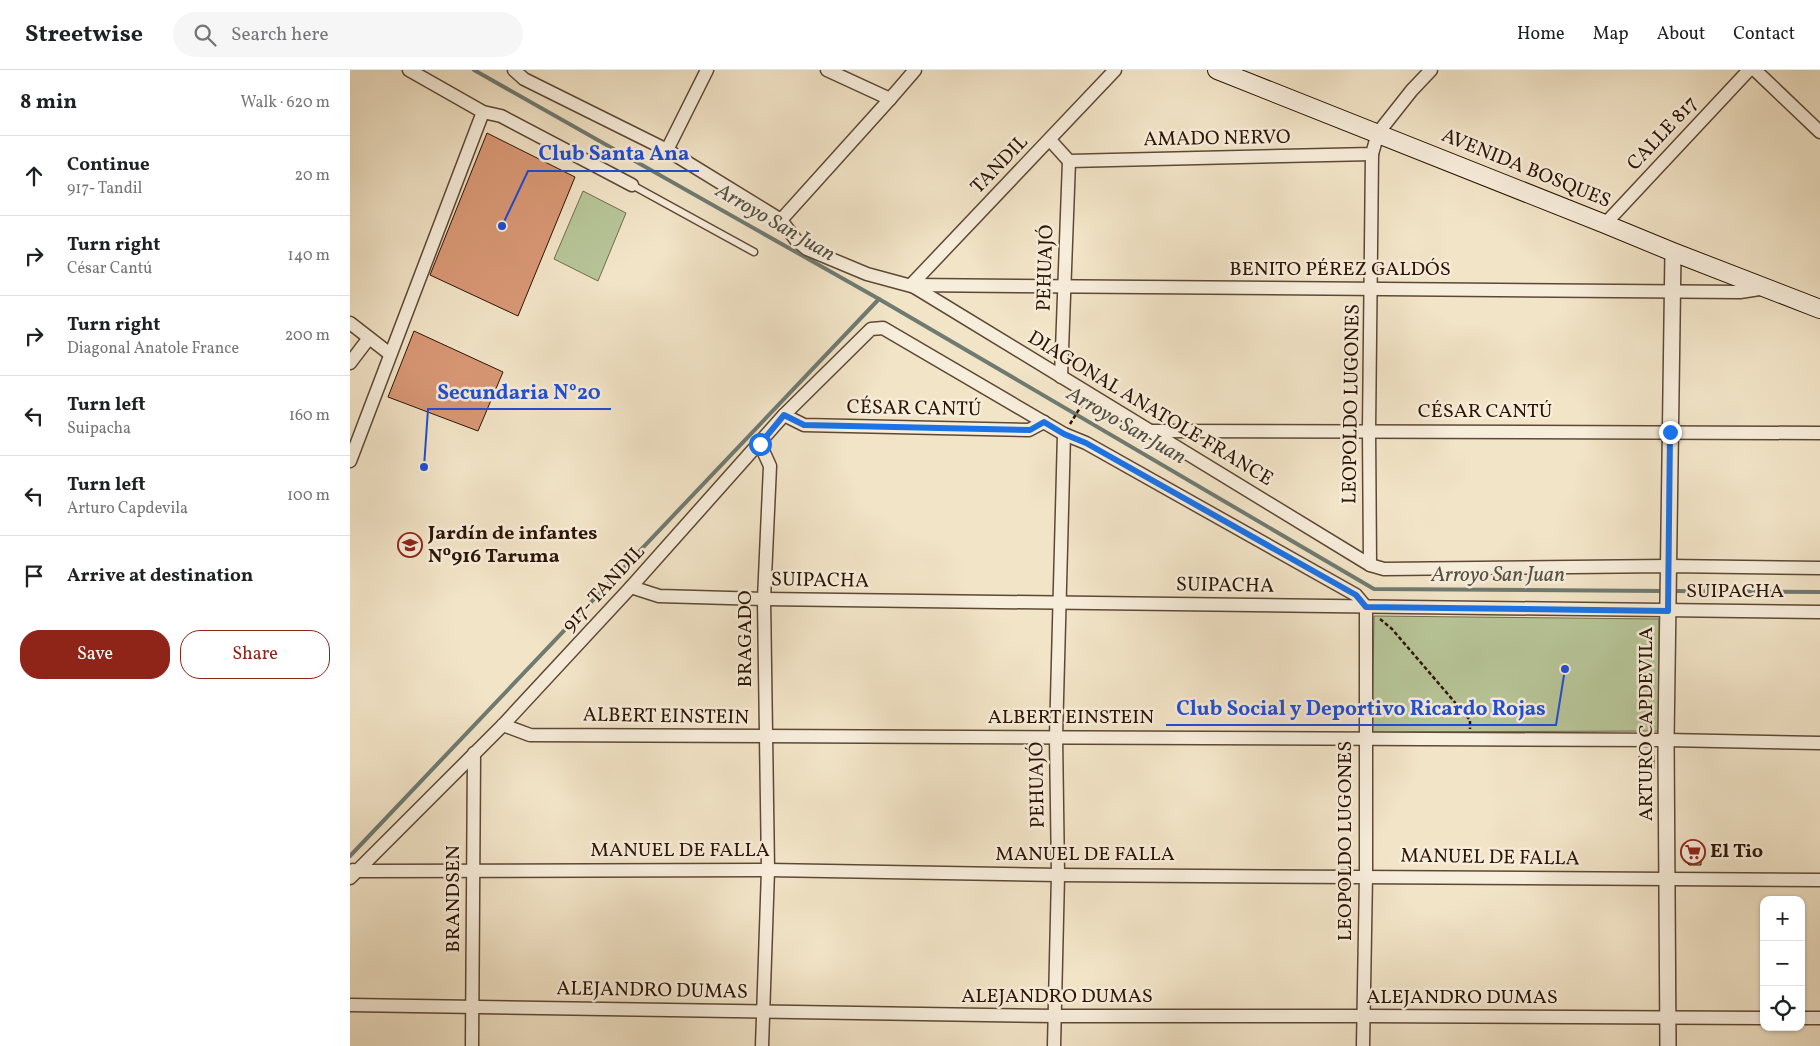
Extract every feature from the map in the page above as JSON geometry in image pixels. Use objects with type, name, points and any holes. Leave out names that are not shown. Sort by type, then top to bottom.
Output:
[{"type":"main road","name":"AVENIDA BOSQUES","points":[[1217,70],[1820,309]]},
{"type":"street","points":[[409,70],[483,112],[501,116],[632,185]]},
{"type":"street","name":"BENITO PÉREZ GALDÓS","points":[[514,70],[524,79],[667,150],[780,220],[796,240],[808,249],[867,274],[913,286],[1740,292],[1767,288]]},
{"type":"street","points":[[667,150],[707,70]]},
{"type":"street","points":[[827,70],[890,99]]},
{"type":"street","points":[[780,220],[915,70]]},
{"type":"street","name":"TANDIL","points":[[913,286],[1114,70]]},
{"type":"street","points":[[1372,154],[1378,133],[1412,90],[1431,70]]},
{"type":"street","name":"CALLE 817","points":[[1605,224],[1748,70]]},
{"type":"street","points":[[1755,70],[1820,132]]},
{"type":"street","points":[[350,461],[483,112]]},
{"type":"street","points":[[1050,140],[1069,161]]},
{"type":"street","name":"AMADO NERVO","points":[[1069,161],[1372,154]]},
{"type":"street","name":"LEOPOLDO LUGONES","points":[[1370,565],[1369,430],[1372,154]]},
{"type":"street","name":"PEHUAJÓ","points":[[1061,377],[1069,161]]},
{"type":"street","name":"ARTURO CAPDEVILA","points":[[1668,1046],[1666,740],[1673,252]]},
{"type":"street","name":"DIAGONAL ANATOLE FRANCE","points":[[913,286],[1370,565]]},
{"type":"street","points":[[350,323],[390,354]]},
{"type":"street","name":"917- TANDIL","points":[[352,872],[503,725],[631,587],[784,415],[871,329],[883,328],[1044,422]]},
{"type":"street","points":[[350,363],[369,338]]},
{"type":"street","name":"CÉSAR CANTÚ","points":[[784,415],[804,425],[1030,430],[1044,422]]},
{"type":"street","points":[[1044,422],[1067,429],[1086,443],[1356,595],[1366,607]]},
{"type":"street","name":"PEHUAJÓ","points":[[1054,1046],[1058,875],[1056,737],[1059,603],[1067,429]]},
{"type":"street","name":"CÉSAR CANTÚ","points":[[1150,431],[1369,430],[1820,433]]},
{"type":"street","name":"BRAGADO","points":[[760,444],[770,466],[764,599],[764,737],[768,870],[762,1046]]},
{"type":"street","name":"SUIPACHA","points":[[1370,565],[1384,569],[1668,571],[1820,568]]},
{"type":"street","name":"SUIPACHA","points":[[631,587],[658,596],[764,599],[1366,607],[1668,607],[1820,612]]},
{"type":"street","name":"LEOPOLDO LUGONES","points":[[1363,1046],[1366,876],[1366,607]]},
{"type":"street","name":"ALBERT EINSTEIN","points":[[503,725],[530,734],[764,737],[1666,740],[1820,743]]},
{"type":"street","name":"BRANDSEN","points":[[472,1046],[474,753]]},
{"type":"street","name":"MANUEL DE FALLA","points":[[352,872],[768,870],[1058,875],[1820,880]]},
{"type":"street","name":"ALEJANDRO DUMAS","points":[[350,1005],[1054,1016],[1760,1018]]},
{"type":"street","points":[[1805,1018],[1820,1018]]},
{"type":"lane","points":[[632,185],[754,252]]},
{"type":"path","points":[[1067,429],[1078,411]]},
{"type":"path","points":[[1366,607],[1392,629],[1470,720],[1470,739]]},
{"type":"green space","points":[[583,191],[626,213],[598,281],[554,259]]},
{"type":"green space","points":[[1374,616],[1659,619],[1659,731],[1372,732]]},
{"type":"building","points":[[487,133],[575,177],[518,316],[430,275]]},
{"type":"building","points":[[414,331],[503,372],[478,431],[388,397]]},
{"type":"building","points":[[1654,755],[1654,769],[1639,769],[1639,756]]},
{"type":"building","name":"El Tio","points":[[1685,844],[1701,844],[1701,865],[1689,865],[1685,861]]},
{"type":"waterway","name":"Arroyo San Juan","points":[[474,70],[879,299],[1374,589],[1665,591]]},
{"type":"waterway","points":[[350,856],[879,299]]},
{"type":"waterway","name":"Arroyo San Juan","points":[[1672,591],[1820,592]]},
{"type":"place","name":"Club Santa Ana","points":[[502,226]]},
{"type":"place","name":"Secundaria N°20","points":[[424,467]]},
{"type":"place","name":"Jardín de infantes Nº916 Taruma","points":[[410,545]]},
{"type":"place","name":"Club Social y Deportivo Ricardo Rojas","points":[[1565,669]]},
{"type":"place","name":"El Tio","points":[[1693,852]]},
{"type":"route","points":[[760,444],[784,415],[804,425],[1030,430],[1044,422],[1064,434],[1086,443],[1356,595],[1366,607],[1668,611],[1670,432]]}]
